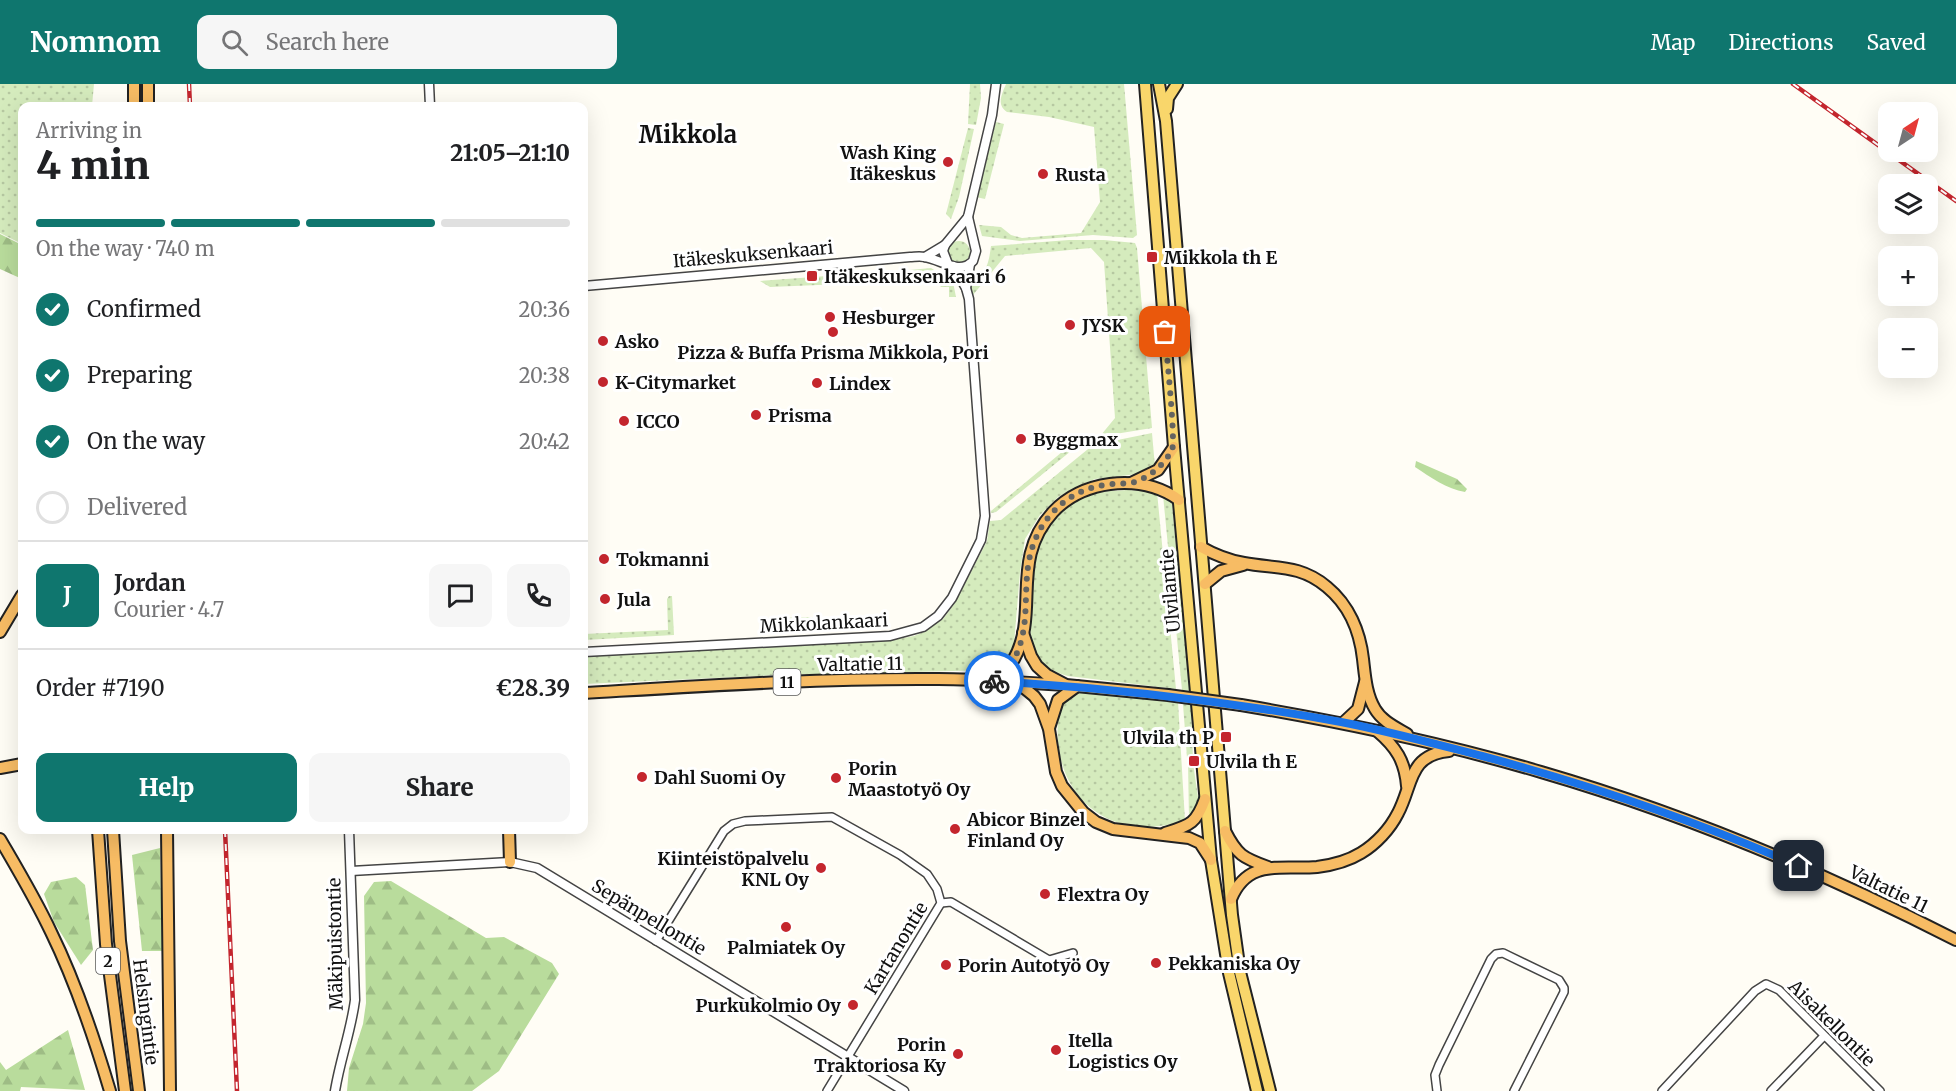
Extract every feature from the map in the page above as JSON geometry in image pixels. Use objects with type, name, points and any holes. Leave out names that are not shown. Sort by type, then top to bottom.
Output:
[{"type":"highway","points":[[134,84],[134,102]]},
{"type":"highway","points":[[148,84],[148,102]]},
{"type":"highway","points":[[1131,483],[1158,470],[1174,447]]},
{"type":"highway","points":[[990,681],[1013,660],[1023,633],[1029,556],[1037,534],[1051,514],[1066,499],[1101,485],[1131,483],[1160,488],[1179,500]]},
{"type":"highway","points":[[1201,547],[1220,557],[1246,564],[1283,566],[1297,570],[1327,586],[1354,623],[1360,640],[1365,680],[1371,701],[1381,717],[1418,740]]},
{"type":"highway","points":[[1204,584],[1221,571],[1246,564]]},
{"type":"highway","points":[[0,632],[18,602]]},
{"type":"highway","points":[[1023,633],[1030,656],[1037,666],[1047,675],[1071,685],[1058,700],[1049,729]]},
{"type":"highway","name":"Valtatie 11","points":[[588,693],[779,682],[940,679],[1017,682],[1168,695],[1343,723],[1542,772],[1649,807],[1726,835],[1843,885],[1956,940]]},
{"type":"highway","points":[[1343,723],[1358,709],[1365,680]]},
{"type":"highway","points":[[1017,682],[1040,704],[1049,729],[1053,759],[1062,786],[1083,812],[1096,822],[1113,829],[1189,838],[1200,843],[1211,860]]},
{"type":"highway","points":[[1375,730],[1401,757],[1407,786]]},
{"type":"highway","points":[[1231,899],[1236,887],[1247,875],[1268,868],[1327,866],[1352,858],[1364,851],[1393,822],[1399,812],[1407,786],[1418,767],[1436,752],[1458,750]]},
{"type":"highway","points":[[0,768],[18,765]]},
{"type":"highway","points":[[1162,834],[1196,820],[1205,799]]},
{"type":"highway","points":[[1225,831],[1239,855],[1268,868]]},
{"type":"highway","name":"Helsingintie","points":[[98,834],[106,944],[125,1091]]},
{"type":"highway","name":"Helsingintie","points":[[113,834],[121,952],[139,1091]]},
{"type":"highway","points":[[167,834],[170,1091]]},
{"type":"highway","points":[[509,834],[510,862]]},
{"type":"highway","points":[[0,839],[38,905],[66,964],[110,1091]]},
{"type":"main road","points":[[1136,84],[1147,102]]},
{"type":"main road","name":"Ulvilantie","points":[[1145,84],[1174,447],[1211,860],[1229,973],[1257,1091]]},
{"type":"main road","name":"Ulvilantie","points":[[1159,84],[1166,121],[1231,899],[1240,972],[1269,1091]]},
{"type":"main road","points":[[1166,121],[1168,98],[1177,84]]},
{"type":"street","points":[[429,84],[430,102]]},
{"type":"street","name":"Itäkeskuksenkaari","points":[[973,242],[968,217],[996,95],[996,84]]},
{"type":"street","name":"Itäkeskuksenkaari","points":[[996,95],[1003,84]]},
{"type":"street","name":"Itäkeskuksenkaari","points":[[925,257],[947,242],[968,217]]},
{"type":"street","points":[[962,236],[973,242],[975,256],[970,264],[963,268],[951,265],[943,251],[947,242],[962,236]]},
{"type":"street","name":"Itäkeskuksenkaari","points":[[588,286],[925,257],[951,265]]},
{"type":"street","name":"Mikkolankaari","points":[[966,288],[970,264]]},
{"type":"street","name":"Mikkolankaari","points":[[588,652],[890,636],[923,627],[938,616],[952,598],[981,540],[985,516],[969,299],[966,288],[951,265]]},
{"type":"street","name":"Kartanontie","points":[[656,940],[724,831],[733,824],[745,821],[832,817],[892,850],[927,874],[937,889],[941,903],[827,1091]]},
{"type":"street","name":"Mäkipuistontie","points":[[335,1091],[338,1067],[353,1018],[355,1000],[349,834]]},
{"type":"street","name":"Sepänpellontie","points":[[351,871],[510,862],[537,868],[904,1091]]},
{"type":"street","points":[[941,903],[951,902],[1049,960],[1073,952]]},
{"type":"street","points":[[1437,1091],[1435,1075],[1438,1065],[1491,958],[1503,953],[1559,980],[1564,988],[1514,1091]]},
{"type":"street","name":"Aisakellontie","points":[[1662,1091],[1755,991],[1766,984],[1779,990],[1880,1091]]},
{"type":"street","points":[[1771,1091],[1824,1036]]},
{"type":"green space","points":[[0,84],[94,84],[92,102],[18,102],[18,242],[0,233]]},
{"type":"green space","points":[[970,84],[980,84],[981,98],[976,125],[968,124]]},
{"type":"green space","points":[[1006,84],[1124,84],[1137,235],[1133,238],[1093,235],[1020,241],[982,236],[979,225],[1001,227],[1011,235],[1022,238],[1081,233],[1100,202],[1094,127],[1049,117],[1007,112],[1001,103]]},
{"type":"green space","points":[[996,122],[1004,124],[985,199],[976,197]]},
{"type":"green space","points":[[968,128],[974,129],[959,197],[951,219],[946,214]]},
{"type":"green space","points":[[0,234],[18,243],[18,277],[0,269]]},
{"type":"green space","points":[[1069,240],[1135,243],[1152,428],[1082,442],[996,512],[991,513],[1080,437],[1101,435],[1115,418],[1104,262],[1091,248],[1005,256],[973,295],[970,281],[984,272],[991,246]]},
{"type":"green space","points":[[959,241],[967,244],[970,252],[967,260],[959,263],[951,260],[948,252],[951,244]]},
{"type":"green space","points":[[931,268],[953,282],[956,297],[949,297],[949,287],[941,287],[936,280],[878,284],[878,273]]},
{"type":"green space","points":[[841,275],[842,284],[770,287],[760,281]]},
{"type":"green space","points":[[1152,433],[1155,467],[1138,474],[1095,479],[1078,486],[1058,497],[1040,515],[1025,539],[1014,644],[1010,658],[996,670],[779,675],[588,684],[588,656],[898,639],[926,631],[943,619],[955,603],[987,541],[990,521],[1001,520],[1093,445]]},
{"type":"green space","points":[[1416,461],[1457,479],[1467,489],[1465,492],[1439,482],[1415,467]]},
{"type":"green space","points":[[1128,490],[1157,492],[1176,689],[1068,676],[1041,662],[1032,645],[1030,606],[1033,565],[1045,530],[1058,513],[1078,499],[1102,492]]},
{"type":"green space","points":[[1163,495],[1172,504],[1190,691],[1182,690]]},
{"type":"green space","points":[[672,596],[674,635],[588,640],[588,634],[668,630],[667,599]]},
{"type":"green space","points":[[813,617],[813,623],[832,622],[832,626],[816,631],[770,633],[770,628],[777,627],[777,618]]},
{"type":"green space","points":[[1084,692],[1178,702],[1185,821],[1151,827],[1131,826],[1110,820],[1093,810],[1079,796],[1062,763],[1058,743],[1058,723],[1061,702],[1070,695]]},
{"type":"green space","points":[[1183,704],[1191,704],[1193,760],[1187,758]]},
{"type":"green space","points":[[1188,762],[1193,763],[1199,804],[1189,820]]},
{"type":"green space","points":[[160,848],[162,951],[142,951],[132,855]]},
{"type":"green space","points":[[76,877],[85,885],[93,950],[81,965],[54,922],[44,894],[51,882]]},
{"type":"green space","points":[[391,881],[486,938],[504,937],[552,963],[559,974],[499,1071],[472,1091],[347,1091],[349,1068],[363,1024],[366,1003],[364,896],[374,882]]},
{"type":"green space","points":[[68,1030],[85,1090],[21,1087],[20,1091],[0,1091],[0,1062],[6,1070]]},
{"type":"railway","points":[[189,84],[190,102]]},
{"type":"railway","points":[[1793,84],[1956,201]]},
{"type":"railway","points":[[225,834],[237,1091]]},
{"type":"way so far","points":[[994,681],[990,681],[1007,667],[1017,651],[1023,633],[1029,556],[1037,534],[1051,514],[1066,499],[1077,493],[1101,485],[1131,483],[1158,470],[1174,447],[1165,332]]},
{"type":"place","name":"Wash King Itäkeskus","points":[[948,162]]},
{"type":"place","name":"Rusta","points":[[1043,174]]},
{"type":"place","name":"Mikkola th E","points":[[1152,257]]},
{"type":"place","name":"Itäkeskuksenkaari 6","points":[[812,276]]},
{"type":"place","name":"Hesburger","points":[[830,317]]},
{"type":"place","name":"JYSK","points":[[1070,325]]},
{"type":"place","name":"Pizza & Buffa Prisma Mikkola, Pori","points":[[833,332]]},
{"type":"place","name":"Asko","points":[[603,341]]},
{"type":"place","name":"K-Citymarket","points":[[603,382]]},
{"type":"place","name":"Lindex","points":[[817,383]]},
{"type":"place","name":"Prisma","points":[[756,415]]},
{"type":"place","name":"ICCO","points":[[624,421]]},
{"type":"place","name":"Byggmax","points":[[1021,439]]},
{"type":"place","name":"Tokmanni","points":[[604,559]]},
{"type":"place","name":"Jula","points":[[605,599]]},
{"type":"place","name":"Ulvila th P","points":[[1226,737]]},
{"type":"place","name":"Ulvila th E","points":[[1194,761]]},
{"type":"place","name":"Dahl Suomi Oy","points":[[642,777]]},
{"type":"place","name":"Porin Maastotyö Oy","points":[[836,778]]},
{"type":"place","name":"Abicor Binzel Finland Oy","points":[[955,829]]},
{"type":"place","name":"Kiinteistöpalvelu KNL Oy","points":[[821,868]]},
{"type":"place","name":"Flextra Oy","points":[[1045,894]]},
{"type":"place","name":"Palmiatek Oy","points":[[786,927]]},
{"type":"place","name":"Pekkaniska Oy","points":[[1156,963]]},
{"type":"place","name":"Porin Autotyö Oy","points":[[946,965]]},
{"type":"place","name":"Purkukolmio Oy","points":[[853,1005]]},
{"type":"place","name":"Itella Logistics Oy","points":[[1056,1050]]},
{"type":"place","name":"Porin Traktoriosa Ky","points":[[958,1054]]},
{"type":"district","name":"Mikkola","points":[[688,134]]},
{"type":"route","points":[[994,681],[1066,685],[1241,705],[1343,723],[1418,740],[1542,772],[1688,820],[1799,866]]}]
